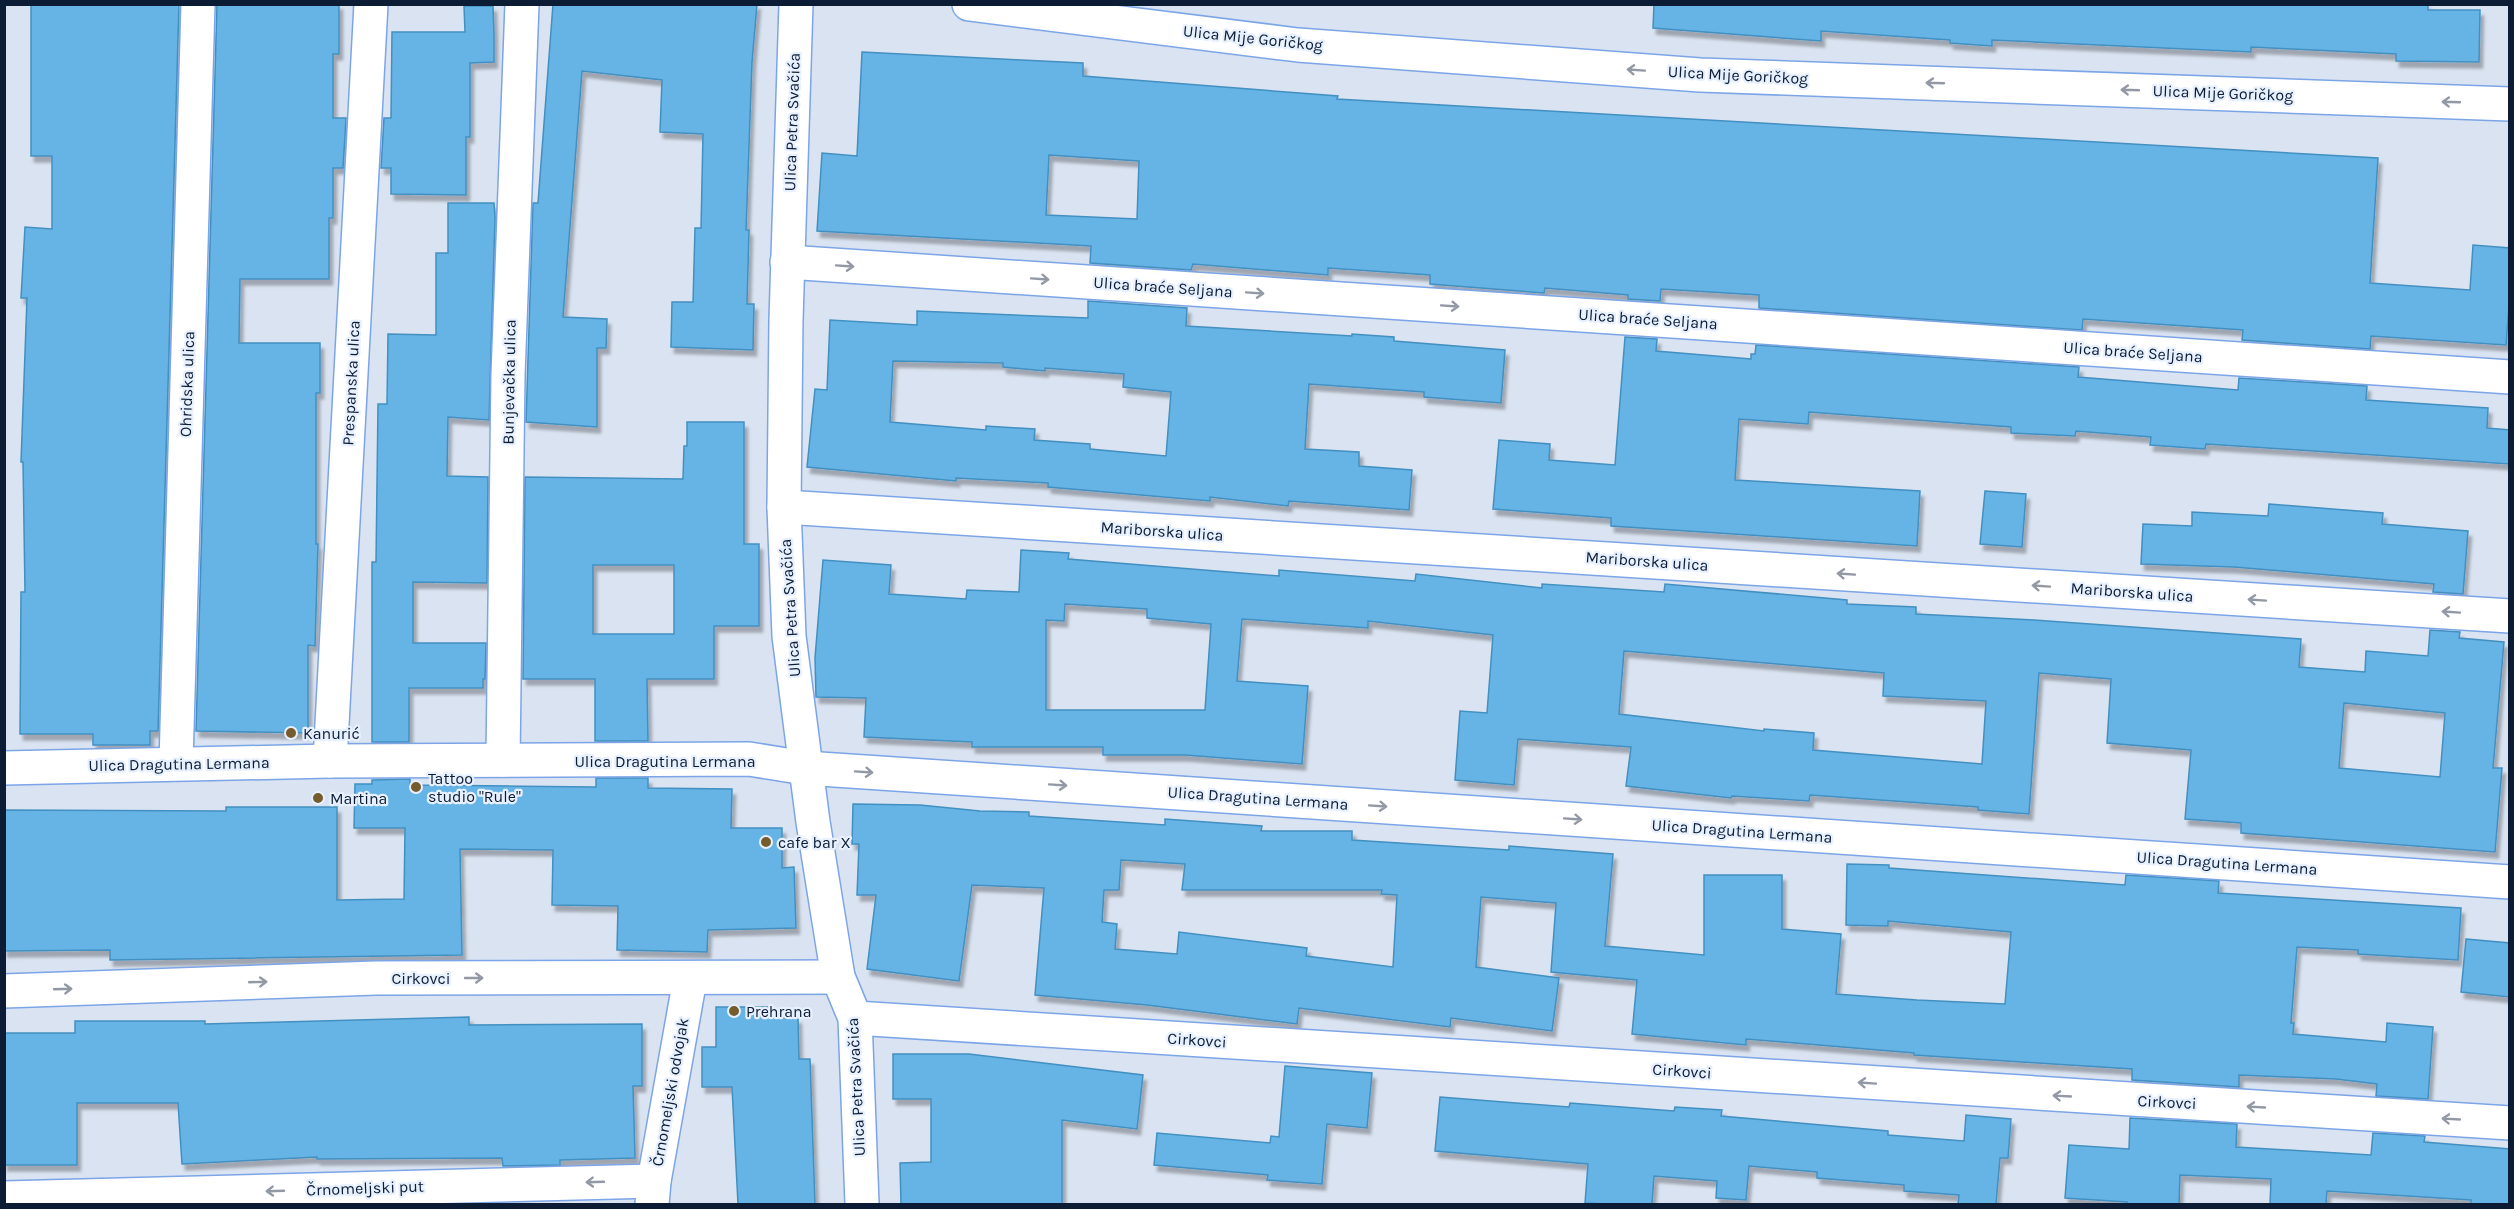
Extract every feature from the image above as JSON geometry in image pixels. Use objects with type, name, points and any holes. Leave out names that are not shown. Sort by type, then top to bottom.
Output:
[{"type":"street","name":"Ohridska ulica","points":[[176,763],[198,4]]},
{"type":"street","name":"Prespanska ulica","points":[[330,761],[371,4]]},
{"type":"street","name":"Bunjevačka ulica","points":[[503,760],[508,375],[522,4]]},
{"type":"street","name":"Ulica Petra Svačića","points":[[796,4],[787,262],[784,507],[789,636],[805,768],[838,977],[855,1018],[862,1204]]},
{"type":"street","name":"Ulica Mije Goričkog","points":[[969,4],[1298,45],[1700,75],[2510,104]]},
{"type":"street","name":"Ulica braće Seljana","points":[[787,262],[2510,377]]},
{"type":"street","name":"Mariborska ulica","points":[[784,507],[2510,616]]},
{"type":"street","name":"Ulica Dragutina Lermana","points":[[4,768],[330,761],[749,759],[805,768],[2510,882]]},
{"type":"street","name":"Cirkovci","points":[[4,991],[376,978],[838,977]]},
{"type":"street","name":"Črnomeljski odvojak","points":[[653,1192],[690,979]]},
{"type":"street","name":"Cirkovci","points":[[855,1018],[2510,1123]]},
{"type":"street","name":"Črnomeljski put","points":[[4,1198],[653,1192]]},
{"type":"building","points":[[31,4],[179,4],[158,731],[150,731],[150,745],[93,745],[93,734],[20,734],[21,592],[25,592],[23,462],[21,462],[27,298],[21,298],[25,227],[52,229],[52,156],[31,156]]},
{"type":"building","points":[[217,4],[339,4],[339,54],[333,54],[333,118],[346,118],[343,168],[333,168],[333,218],[329,218],[329,279],[240,279],[239,343],[320,343],[320,393],[316,393],[316,544],[318,544],[315,646],[308,645],[308,733],[196,731]]},
{"type":"building","points":[[553,4],[757,4],[752,62],[746,230],[749,230],[747,304],[754,304],[753,350],[671,347],[672,302],[693,302],[695,228],[701,228],[703,134],[660,132],[662,80],[582,71],[563,317],[607,319],[606,348],[597,348],[597,427],[526,422],[533,203],[538,203]]},
{"type":"building","points":[[1654,4],[2428,4],[2428,10],[2480,10],[2479,62],[2396,61],[2396,54],[2251,47],[2251,52],[1992,40],[1992,46],[1950,43],[1950,40],[1821,31],[1821,41],[1653,28]]},
{"type":"building","points":[[464,6],[493,6],[494,34],[494,62],[470,63],[470,137],[466,137],[466,195],[391,194],[391,168],[381,168],[384,118],[391,118],[392,32],[465,32]]},
{"type":"building","points":[[862,52],[1083,63],[1083,76],[1338,96],[1337,99],[2378,158],[2370,283],[2470,290],[2473,245],[2510,248],[2510,293],[2506,345],[2371,336],[2370,349],[2242,340],[2243,330],[2083,319],[2082,330],[1759,308],[1759,295],[1661,289],[1660,301],[1628,299],[1628,295],[1545,288],[1544,293],[1430,284],[1430,275],[1328,268],[1328,275],[1193,264],[1191,270],[1090,263],[1091,246],[817,231],[822,153],[857,156]],"holes":[[[1049,155],[1139,161],[1137,219],[1046,215]]]},
{"type":"building","points":[[448,203],[494,203],[489,420],[448,417],[447,476],[488,477],[487,583],[413,582],[413,643],[486,643],[485,679],[483,679],[483,688],[409,688],[409,742],[372,742],[372,562],[376,562],[378,404],[387,404],[388,334],[436,335],[436,253],[448,253]]},
{"type":"building","points":[[1088,301],[1187,308],[1186,326],[1394,337],[1394,341],[1505,350],[1501,403],[1424,397],[1424,392],[1309,384],[1305,449],[1359,452],[1359,466],[1412,470],[1409,510],[1289,501],[1288,506],[1210,497],[1210,501],[1048,487],[1048,483],[956,478],[956,481],[807,467],[815,389],[827,390],[830,320],[917,325],[917,311],[1088,318]],"holes":[[[893,361],[1003,363],[1003,367],[1045,371],[1045,368],[1124,374],[1123,387],[1171,392],[1166,456],[1090,449],[1090,444],[1034,440],[1035,429],[986,426],[986,430],[890,422]]]},
{"type":"building","points":[[1625,337],[1657,339],[1656,351],[1751,359],[1751,354],[1755,354],[1756,345],[2079,367],[2078,377],[2238,390],[2239,378],[2367,386],[2366,400],[2488,408],[2487,428],[2510,430],[2510,464],[2206,444],[2205,449],[2150,445],[2151,437],[2076,431],[2075,436],[2011,433],[2011,427],[1809,412],[1808,424],[1739,419],[1735,480],[1920,491],[1917,546],[1611,526],[1611,518],[1493,509],[1499,440],[1550,444],[1549,460],[1615,465]]},
{"type":"building","points":[[687,422],[744,422],[744,544],[759,544],[759,626],[714,626],[714,679],[647,679],[648,741],[595,741],[595,679],[523,679],[525,477],[683,479],[684,446],[687,446]],"holes":[[[593,565],[674,565],[674,634],[593,634]]]},
{"type":"building","points":[[1985,491],[2026,494],[2022,547],[1980,544]]},
{"type":"building","points":[[2269,504],[2383,513],[2382,524],[2468,531],[2463,594],[2433,592],[2434,584],[2234,567],[2141,564],[2143,524],[2192,526],[2192,512],[2268,516]]},
{"type":"building","points":[[1021,550],[1069,553],[1068,559],[1279,576],[1279,570],[1415,581],[1416,574],[1542,588],[1542,584],[1664,592],[1665,584],[1847,600],[1847,604],[1916,607],[1916,614],[2301,639],[2299,667],[2365,672],[2366,651],[2428,656],[2430,630],[2460,632],[2459,638],[2504,642],[2493,768],[2502,768],[2495,852],[2241,833],[2241,823],[2185,819],[2191,750],[2107,743],[2111,679],[2039,673],[2029,814],[1978,810],[1978,807],[1810,795],[1809,801],[1732,796],[1731,798],[1626,786],[1631,747],[1518,739],[1514,785],[1455,780],[1460,711],[1487,713],[1493,635],[1368,621],[1368,628],[1242,619],[1237,681],[1308,686],[1302,764],[1185,755],[1103,755],[1103,747],[972,747],[972,742],[864,737],[866,698],[816,697],[815,658],[823,560],[891,565],[889,594],[966,599],[967,590],[1019,592]],"holes":[[[1065,604],[1147,609],[1147,618],[1211,624],[1205,710],[1046,710],[1046,620],[1064,621]],[[1624,651],[1884,673],[1883,696],[1986,701],[1982,764],[1813,750],[1814,733],[1764,729],[1764,731],[1619,714]],[[2344,703],[2445,713],[2440,777],[2339,768]]]},
{"type":"building","points":[[596,778],[648,778],[648,788],[732,789],[731,828],[782,828],[782,868],[794,867],[796,928],[708,930],[707,952],[617,950],[618,906],[552,905],[553,850],[460,849],[462,955],[110,960],[110,950],[4,951],[4,810],[226,811],[226,807],[337,807],[337,900],[404,899],[405,828],[354,828],[355,784],[372,784],[372,780],[410,779],[410,785],[596,787]]},
{"type":"building","points":[[853,804],[920,805],[980,811],[1029,812],[1029,816],[1165,825],[1165,819],[1262,826],[1261,831],[1352,831],[1352,840],[1509,850],[1509,846],[1613,854],[1605,946],[1704,955],[1704,875],[1782,875],[1782,929],[1841,934],[1836,994],[2005,1004],[2011,932],[1888,921],[1888,926],[1846,925],[1847,864],[1889,865],[1889,868],[2125,885],[2126,875],[2219,881],[2218,893],[2461,908],[2458,960],[2358,954],[2358,950],[2297,947],[2291,1023],[2294,1023],[2293,1034],[2386,1042],[2387,1023],[2433,1027],[2428,1099],[2376,1096],[2377,1084],[2336,1079],[2239,1075],[2239,1087],[2132,1080],[2132,1069],[1914,1055],[1914,1053],[1746,1039],[1746,1045],[1632,1034],[1637,980],[1551,972],[1556,903],[1481,897],[1476,967],[1559,978],[1552,1031],[1451,1018],[1450,1027],[1299,1008],[1297,1024],[1147,1005],[1035,995],[1044,888],[972,885],[959,981],[867,969],[876,895],[857,895],[859,844],[852,844]],"holes":[[[1121,860],[1185,864],[1182,890],[1382,890],[1381,894],[1397,895],[1393,967],[1306,956],[1307,948],[1179,932],[1177,954],[1115,949],[1117,924],[1102,922],[1104,890],[1119,890]]]},
{"type":"building","points":[[2466,939],[2510,943],[2510,997],[2461,992]]},
{"type":"building","points":[[716,1007],[769,1007],[769,1018],[798,1018],[799,1059],[810,1059],[815,1204],[738,1204],[732,1087],[702,1087],[702,1047],[716,1047]]},
{"type":"building","points":[[469,1017],[469,1025],[642,1024],[642,1086],[633,1086],[635,1158],[560,1160],[560,1165],[503,1166],[502,1158],[317,1159],[317,1157],[182,1164],[178,1103],[77,1103],[77,1165],[4,1165],[4,1033],[75,1033],[75,1021],[205,1021],[205,1024]]},
{"type":"building","points":[[893,1054],[969,1054],[1143,1075],[1137,1129],[1062,1120],[1062,1204],[901,1204],[900,1163],[931,1162],[931,1099],[893,1099]]},
{"type":"building","points":[[1285,1066],[1372,1073],[1367,1128],[1327,1124],[1322,1184],[1267,1180],[1268,1175],[1154,1165],[1157,1133],[1270,1143],[1271,1136],[1279,1137]]},
{"type":"building","points":[[1440,1097],[1569,1107],[1570,1103],[1674,1111],[1675,1107],[1722,1110],[1721,1116],[1888,1131],[1888,1135],[1964,1141],[1966,1115],[2011,1119],[2008,1158],[2000,1158],[1996,1204],[1958,1204],[1959,1195],[1904,1191],[1904,1185],[1817,1178],[1817,1172],[1749,1166],[1746,1200],[1716,1198],[1717,1181],[1654,1176],[1652,1204],[1606,1204],[1585,1203],[1588,1164],[1435,1151]]},
{"type":"building","points":[[2130,1118],[2237,1124],[2236,1147],[2371,1155],[2373,1133],[2425,1136],[2424,1142],[2510,1149],[2510,1204],[2471,1204],[2471,1200],[2327,1191],[2326,1204],[2270,1204],[2271,1179],[2180,1175],[2179,1204],[2127,1204],[2127,1202],[2065,1198],[2069,1145],[2129,1149]]},
{"type":"place","name":"Kanurić","points":[[291,733]]},
{"type":"place","name":"Tattoo studio \"Rule\"","points":[[416,787]]},
{"type":"place","name":"Martina","points":[[318,798]]},
{"type":"place","name":"cafe bar X","points":[[766,842]]},
{"type":"place","name":"Prehrana","points":[[734,1011]]}]
